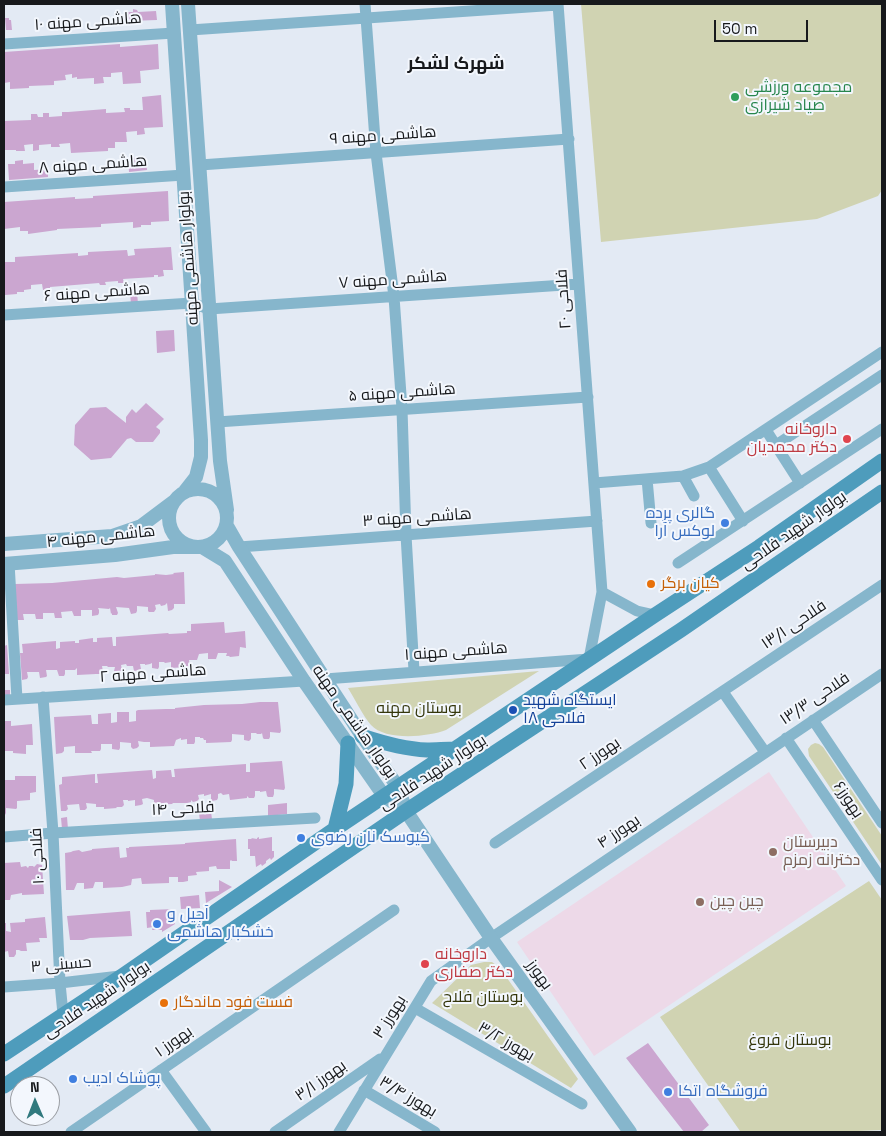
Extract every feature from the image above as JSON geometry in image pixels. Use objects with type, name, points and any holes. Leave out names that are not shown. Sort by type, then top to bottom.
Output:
[{"type":"main road","name":"بولوار شهید فلاحی","points":[[4,1054],[122,976],[384,796],[759,547],[882,461]]},
{"type":"main road","name":"بولوار شهید فلاحی","points":[[4,1086],[406,811],[681,630],[882,492]]},
{"type":"main road","points":[[362,736],[406,748],[427,750],[455,749]]},
{"type":"main road","points":[[335,829],[346,784],[348,743]]},
{"type":"street","name":"بولوار هاشمی مهنه","points":[[172,4],[201,457],[196,477],[185,491]]},
{"type":"street","name":"بولوار هاشمی مهنه","points":[[188,4],[220,461],[227,510]]},
{"type":"street","points":[[364,4],[376,153],[394,296],[402,409],[406,535],[414,672]]},
{"type":"street","points":[[190,30],[558,4]]},
{"type":"street","name":"فلاحی ۲۰","points":[[558,4],[602,592],[589,659]]},
{"type":"street","name":"هاشمی مهنه ۱۰","points":[[4,44],[174,33]]},
{"type":"street","name":"هاشمی مهنه ۹","points":[[200,165],[569,139]]},
{"type":"street","name":"هاشمی مهنه ۸","points":[[4,187],[184,175]]},
{"type":"street","name":"هاشمی مهنه ۷","points":[[209,309],[580,284]]},
{"type":"street","points":[[192,303],[209,309]]},
{"type":"street","name":"هاشمی مهنه ۶","points":[[4,315],[192,303]]},
{"type":"street","points":[[594,483],[683,476],[709,467],[882,352]]},
{"type":"street","points":[[776,445],[882,375]]},
{"type":"street","name":"هاشمی مهنه ۵","points":[[217,422],[588,397]]},
{"type":"street","points":[[678,563],[882,429]]},
{"type":"street","points":[[766,430],[800,483]]},
{"type":"street","points":[[709,467],[743,521]]},
{"type":"street","points":[[683,476],[694,496]]},
{"type":"street","points":[[647,479],[650,522]]},
{"type":"street","points":[[202,489],[217,496],[227,510],[227,526],[218,540],[202,547],[186,545],[173,534],[168,518],[173,502],[185,491],[202,489]]},
{"type":"street","name":"هاشمی مهنه ۴","points":[[4,544],[112,536],[140,526],[173,502]]},
{"type":"street","name":"هاشمی مهنه ۳","points":[[239,547],[597,521]]},
{"type":"street","name":"بولوار هاشمی مهنه","points":[[227,526],[324,679],[398,787],[406,811]]},
{"type":"street","name":"هاشمی مهنه ۴","points":[[7,563],[116,555],[173,547],[202,547]]},
{"type":"street","name":"بولوار هاشمی مهنه","points":[[202,547],[225,561],[304,681],[384,796],[406,811]]},
{"type":"street","points":[[7,563],[17,699]]},
{"type":"street","name":"فلاحی ۱۳/۱","points":[[723,692],[882,585]]},
{"type":"street","points":[[602,592],[637,612],[655,615]]},
{"type":"street","name":"هاشمی مهنه ۱","points":[[324,679],[589,659]]},
{"type":"street","name":"فلاحی ۱۳/۳","points":[[766,752],[882,674]]},
{"type":"street","name":"هاشمی مهنه ۲","points":[[4,700],[304,681]]},
{"type":"street","points":[[723,692],[766,752]]},
{"type":"street","name":"بهورز ۲","points":[[495,843],[723,692]]},
{"type":"street","name":"فلاحی ۱۰","points":[[43,697],[63,1014]]},
{"type":"street","name":"بهورز۶","points":[[814,720],[882,823]]},
{"type":"street","name":"بهورز۶","points":[[786,738],[882,880]]},
{"type":"street","name":"بهورز ۴","points":[[491,938],[766,752]]},
{"type":"street","name":"بهورز","points":[[406,811],[491,938],[630,1132]]},
{"type":"street","name":"فلاحی ۱۴","points":[[4,837],[314,818]]},
{"type":"street","name":"بهورز ۱","points":[[71,1132],[394,910]]},
{"type":"street","name":"بهورز ۳","points":[[339,1132],[431,981],[491,938]]},
{"type":"street","name":"حسینی ۳","points":[[4,986],[60,983],[122,976]]},
{"type":"street","name":"بهورز ۳/۲","points":[[415,1008],[582,1104]]},
{"type":"street","name":"بهورز ۳/۱","points":[[275,1132],[385,1056]]},
{"type":"street","points":[[161,1070],[206,1132]]},
{"type":"street","name":"بهورز ۳/۴","points":[[364,1090],[435,1132]]},
{"type":"shaded area","points":[[769,772],[846,886],[594,1056],[517,942]]},
{"type":"green space","name":"مجموعه ورزشی صیاد شیرازی","points":[[581,4],[882,4],[882,190],[878,196],[817,219],[601,242]]},
{"type":"green space","name":"بوستان مهنه","points":[[539,671],[446,730],[418,736],[386,734],[378,730],[368,721],[348,688]]},
{"type":"green space","points":[[815,743],[823,747],[882,836],[882,865],[809,756],[808,749]]},
{"type":"green space","name":"بوستان فروغ","points":[[869,881],[882,900],[882,1130],[834,1132],[740,1131],[660,1017]]},
{"type":"green space","name":"بوستان فلاح","points":[[492,962],[500,968],[578,1079],[571,1088],[432,1003],[471,965]]},
{"type":"building","points":[[133,9],[138,12],[156,11],[157,20],[128,21],[128,12],[133,12]]},
{"type":"building","points":[[5,18],[11,20],[12,30],[6,30]]},
{"type":"building","points":[[120,44],[120,47],[158,44],[159,69],[140,71],[141,83],[123,84],[122,72],[111,73],[111,77],[103,77],[104,83],[94,84],[94,78],[77,79],[77,77],[72,78],[72,74],[65,75],[66,80],[54,81],[54,85],[10,89],[10,82],[4,83],[4,52]]},
{"type":"building","points":[[161,95],[163,127],[144,128],[145,134],[137,135],[137,131],[126,132],[127,142],[115,142],[115,148],[108,148],[108,151],[71,153],[70,143],[59,144],[60,147],[51,147],[51,144],[39,145],[39,150],[33,151],[33,144],[24,145],[25,151],[4,150],[4,121],[31,120],[31,114],[43,117],[43,113],[49,113],[49,117],[62,116],[62,112],[106,109],[106,113],[125,112],[124,108],[143,110],[142,97]]},
{"type":"building","points":[[146,157],[147,170],[129,172],[128,158]]},
{"type":"building","points":[[23,160],[23,164],[34,163],[34,170],[48,169],[48,177],[9,180],[8,164],[15,164],[15,161]]},
{"type":"building","points":[[168,191],[169,221],[151,222],[151,225],[141,225],[141,227],[133,228],[133,222],[101,224],[101,227],[57,229],[28,234],[28,231],[20,231],[20,227],[4,229],[4,202],[75,197],[75,199],[93,198],[93,196]]},
{"type":"building","points":[[171,247],[173,270],[163,270],[164,276],[158,277],[158,275],[154,275],[154,277],[123,279],[124,283],[118,283],[118,281],[105,282],[106,285],[100,285],[99,283],[50,287],[50,290],[43,290],[42,284],[31,285],[31,289],[24,290],[24,292],[5,295],[4,262],[15,262],[15,257],[78,253],[78,256],[88,255],[88,252],[127,250],[128,256],[135,255],[134,249]]},
{"type":"building","points":[[130,292],[137,292],[138,304],[131,304]]},
{"type":"building","points":[[174,330],[175,351],[157,353],[156,331]]},
{"type":"building","points":[[146,403],[164,419],[156,427],[160,430],[160,433],[153,442],[136,442],[131,438],[127,439],[111,458],[91,460],[74,445],[75,425],[90,408],[106,407],[126,423],[126,417],[132,409],[136,413]]},
{"type":"building","points":[[184,572],[185,604],[174,604],[172,610],[168,611],[167,603],[161,606],[160,604],[155,605],[156,609],[154,612],[149,612],[148,607],[137,606],[136,613],[131,614],[129,608],[116,607],[117,615],[112,615],[110,608],[98,608],[98,615],[92,616],[92,610],[81,610],[81,616],[74,616],[72,611],[61,612],[62,618],[55,618],[54,613],[43,613],[43,619],[36,619],[35,614],[23,614],[24,620],[17,620],[15,584],[124,578]]},
{"type":"building","points":[[224,622],[225,633],[245,631],[246,648],[240,647],[239,656],[230,657],[226,656],[227,653],[218,653],[216,659],[208,659],[208,653],[199,654],[197,660],[189,660],[190,668],[171,668],[171,662],[159,662],[158,669],[152,668],[152,663],[140,664],[141,669],[134,671],[133,666],[121,665],[121,672],[115,672],[115,667],[102,666],[102,674],[77,675],[77,668],[75,670],[65,670],[64,676],[59,676],[57,670],[46,670],[47,676],[40,678],[39,672],[27,672],[27,679],[22,680],[20,653],[23,653],[22,644],[56,641],[56,649],[60,648],[60,642],[75,641],[75,643],[79,643],[79,640],[93,638],[93,642],[97,642],[97,638],[112,637],[113,646],[116,646],[116,637],[187,633],[187,631],[191,631],[191,624]]},
{"type":"building","points":[[7,645],[9,674],[4,674],[4,646]]},
{"type":"building","points":[[4,690],[10,690],[10,698],[4,699]]},
{"type":"building","points":[[278,702],[281,731],[280,733],[270,732],[269,739],[264,739],[262,733],[251,733],[249,741],[244,740],[244,735],[232,734],[231,742],[206,743],[206,740],[203,738],[195,737],[194,744],[187,744],[187,739],[181,740],[181,738],[176,740],[174,746],[150,747],[150,742],[138,741],[139,746],[133,749],[131,743],[120,742],[119,750],[112,749],[112,744],[101,744],[100,751],[91,751],[92,753],[75,753],[75,746],[64,747],[62,753],[56,754],[54,717],[91,715],[92,724],[98,724],[98,714],[111,713],[111,723],[117,722],[117,712],[129,712],[129,722],[136,721],[136,711],[138,710]]},
{"type":"building","points":[[4,721],[11,721],[11,726],[32,724],[33,745],[26,745],[26,754],[4,751]]},
{"type":"building","points":[[282,761],[285,788],[284,790],[274,789],[273,797],[268,797],[266,791],[255,791],[254,798],[247,796],[247,798],[230,800],[229,794],[223,795],[221,793],[218,794],[217,800],[212,801],[211,794],[204,796],[204,794],[198,795],[199,799],[197,801],[193,802],[191,800],[191,802],[187,803],[154,805],[154,800],[147,798],[142,799],[143,804],[135,806],[135,800],[123,800],[124,805],[117,808],[104,809],[104,807],[96,807],[96,804],[86,803],[87,808],[85,810],[80,810],[79,804],[67,805],[68,809],[66,811],[61,811],[59,785],[62,784],[62,777],[95,774],[95,783],[98,783],[97,774],[152,770],[153,779],[156,778],[156,771],[171,770],[172,777],[175,777],[174,769],[246,764],[246,772],[250,772],[250,763]]},
{"type":"building","points":[[15,776],[36,776],[36,792],[30,793],[30,800],[17,801],[16,809],[6,808],[4,817],[4,780],[15,780]]},
{"type":"building","points":[[287,803],[287,814],[268,816],[268,805]]},
{"type":"building","points":[[211,812],[212,819],[200,821],[199,813]]},
{"type":"building","points":[[67,817],[68,829],[62,829],[61,818]]},
{"type":"building","points":[[259,837],[259,839],[272,837],[274,857],[266,861],[262,866],[261,864],[256,867],[255,856],[250,856],[250,849],[248,849],[248,839],[257,839]]},
{"type":"building","points":[[236,839],[237,861],[230,861],[230,869],[217,869],[216,866],[209,867],[209,871],[196,872],[197,875],[188,876],[188,881],[183,882],[178,882],[178,877],[169,877],[169,883],[142,884],[141,878],[132,879],[131,885],[122,887],[103,888],[103,882],[95,882],[93,888],[84,889],[84,883],[77,883],[74,890],[66,890],[65,853],[119,847],[120,858],[127,857],[126,848],[129,847]]},
{"type":"building","points":[[20,862],[21,867],[26,866],[28,868],[29,866],[34,867],[37,864],[42,865],[44,894],[22,895],[22,893],[11,895],[10,900],[5,900],[4,863]]},
{"type":"building","points":[[219,880],[232,887],[206,903],[205,892],[219,891]]},
{"type":"building","points":[[199,895],[200,908],[181,909],[180,897]]},
{"type":"building","points":[[174,909],[175,924],[162,932],[162,930],[152,930],[153,927],[147,928],[146,912],[150,912],[150,910]]},
{"type":"building","points":[[130,911],[132,936],[70,940],[67,916]]},
{"type":"building","points":[[45,917],[47,938],[39,938],[40,942],[26,943],[27,951],[16,950],[14,957],[9,957],[8,951],[4,952],[4,923],[6,923],[6,931],[11,932],[10,923],[25,922],[25,919]]},
{"type":"building","name":"فروشگاه اتکا","points":[[648,1043],[709,1125],[701,1132],[684,1132],[626,1058]]},
{"type":"place","name":"مجموعه ورزشی صیاد شیرازی","points":[[735,97]]},
{"type":"place","name":"داروخانه دکتر محمدیان","points":[[847,439]]},
{"type":"place","name":"گالری پرده لوکس آرا","points":[[725,523]]},
{"type":"place","name":"کیان برگر","points":[[651,584]]},
{"type":"place","name":"ایستگاه شهید فلاحی ۱۸","points":[[513,710]]},
{"type":"place","name":"کیوسک نان رضوی","points":[[301,838]]},
{"type":"place","name":"دبیرستان دخترانه زمزم","points":[[773,852]]},
{"type":"place","name":"چین چین","points":[[700,902]]},
{"type":"place","name":"آجیل و خشکبار هاشمی","points":[[157,924]]},
{"type":"place","name":"داروخانه دکتر صفاری","points":[[425,964]]},
{"type":"place","name":"فست فود ماندگار","points":[[164,1003]]},
{"type":"place","name":"پوشاک ادیب","points":[[73,1079]]},
{"type":"place","name":"فروشگاه اتکا","points":[[668,1092]]},
{"type":"district","name":"شهرک لشکر","points":[[456,64]]}]
